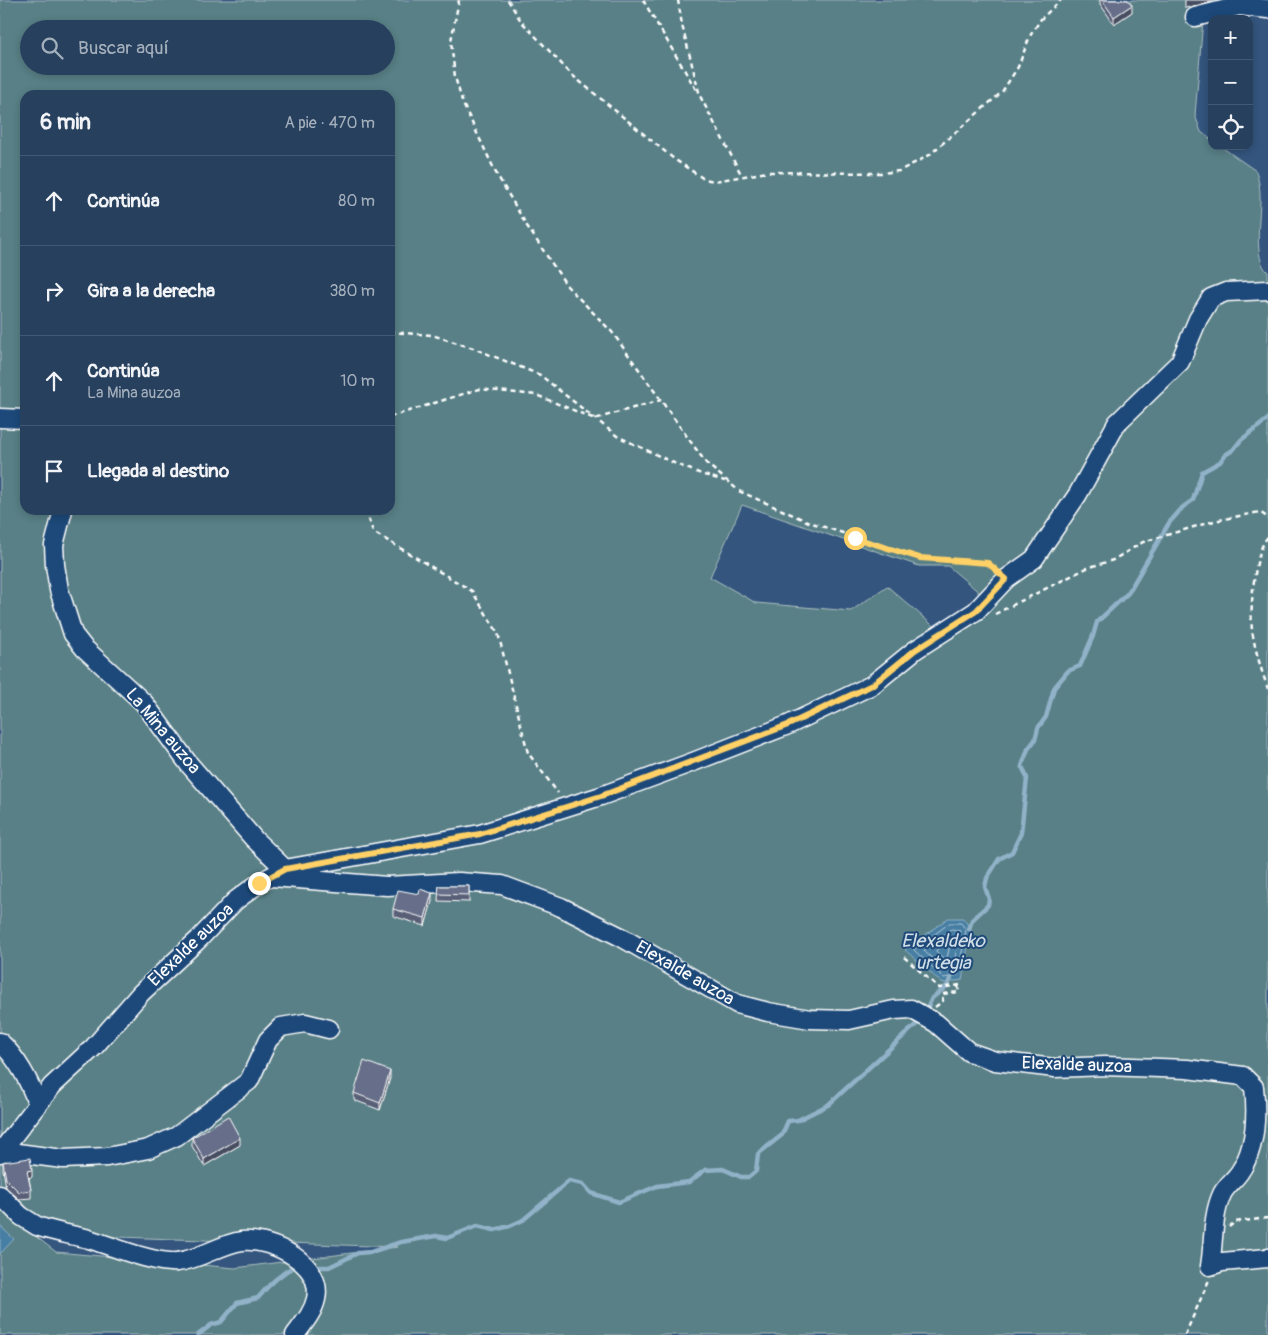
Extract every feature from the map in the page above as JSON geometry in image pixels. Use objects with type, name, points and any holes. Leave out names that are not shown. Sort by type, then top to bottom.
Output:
[{"type":"street","points":[[1195,17],[1238,6],[1268,9]]},
{"type":"street","points":[[279,873],[480,834],[568,806],[719,752],[852,696],[872,685],[915,650],[976,611],[1006,579],[1034,559],[1078,494],[1117,423],[1180,362],[1198,319],[1211,298],[1226,292],[1268,290]]},
{"type":"street","points":[[0,418],[20,419]]},
{"type":"street","name":"La Mina auzoa","points":[[62,515],[54,546],[55,565],[59,590],[73,634],[84,648],[144,703],[188,762],[254,839],[279,873]]},
{"type":"street","name":"Elexalde auzoa","points":[[1,1152],[37,1103],[64,1073],[94,1047],[141,993],[199,939],[235,901],[259,883],[279,873],[387,886],[459,882],[502,886],[561,907],[621,937],[737,1004],[768,1012],[810,1019],[849,1020],[894,1010],[911,1009],[936,1022],[969,1052],[995,1061],[1055,1068],[1106,1066],[1178,1069],[1243,1076],[1254,1087],[1257,1115],[1247,1159],[1240,1173],[1223,1192],[1216,1213],[1210,1266],[1222,1262],[1268,1258]]},
{"type":"street","name":"Elexalde auzoa","points":[[1,1152],[63,1158],[107,1157],[148,1149],[177,1136],[250,1081],[268,1040],[280,1026],[305,1023],[329,1029]]},
{"type":"street","points":[[0,1042],[32,1088],[37,1103]]},
{"type":"street","points":[[0,1195],[21,1216],[37,1226],[156,1259],[177,1262],[243,1241],[268,1245],[288,1252],[307,1266],[316,1282],[316,1298],[311,1312],[295,1335]]},
{"type":"path","points":[[459,0],[451,41],[455,77],[464,104],[496,173],[527,226],[567,286],[612,332],[706,463],[739,491],[809,522],[920,558],[988,563],[1006,579]]},
{"type":"path","points":[[508,0],[521,21],[572,75],[674,159],[704,179],[715,181],[768,172],[881,173],[899,171],[928,156],[1002,92],[1018,67],[1030,36],[1041,19],[1061,0]]},
{"type":"path","points":[[643,0],[700,96],[742,176]]},
{"type":"path","points":[[678,0],[682,25],[700,96]]},
{"type":"path","points":[[395,332],[432,335],[473,348],[540,375],[617,436],[676,464],[726,481]]},
{"type":"path","points":[[395,415],[479,389],[536,395],[595,419],[661,400]]},
{"type":"path","points":[[987,600],[986,612],[991,616],[1087,568],[1113,560],[1143,542],[1214,521],[1251,513],[1260,512],[1268,518]]},
{"type":"path","points":[[368,515],[373,532],[472,591],[498,633],[528,753],[568,806]]},
{"type":"path","points":[[1268,537],[1258,554],[1252,628],[1259,664],[1268,689]]},
{"type":"path","points":[[904,957],[939,988],[959,985],[959,992],[942,994],[943,1000]]},
{"type":"green space","points":[[0,0],[1268,0],[1268,8],[1204,8],[1195,115],[1201,132],[1208,137],[1208,150],[1226,150],[1256,171],[1260,191],[1258,236],[1260,257],[1263,266],[1268,272],[1268,1335],[0,1335]],"holes":[[[742,505],[919,566],[948,566],[994,605],[945,636],[887,586],[851,611],[756,603],[710,577]],[[35,1234],[398,1247],[235,1268],[56,1252]]]},
{"type":"water","name":"Elexaldeko urtegia","points":[[948,918],[963,918],[971,929],[962,980],[942,983],[905,950]]},
{"type":"water","points":[[0,1226],[14,1239],[0,1254]]},
{"type":"building","points":[[1102,0],[1128,0],[1132,5],[1114,17]]},
{"type":"building","points":[[439,886],[469,886],[469,895],[438,894]]},
{"type":"building","points":[[420,889],[432,893],[425,918],[393,909],[398,890],[419,894]]},
{"type":"building","points":[[364,1061],[390,1071],[380,1103],[354,1093]]},
{"type":"building","points":[[228,1116],[240,1138],[204,1159],[192,1138]]},
{"type":"building","points":[[30,1158],[32,1170],[27,1171],[31,1190],[19,1192],[6,1179],[3,1162]]},
{"type":"waterway","points":[[969,929],[972,920],[988,905],[989,899],[985,887],[987,878],[999,859],[1012,852],[1021,833],[1027,778],[1022,766],[1028,749],[1035,740],[1038,728],[1046,717],[1054,688],[1068,671],[1080,666],[1097,622],[1128,593],[1169,523],[1183,507],[1193,500],[1202,472],[1220,462],[1241,440],[1268,419]]},
{"type":"waterway","points":[[925,1013],[932,998],[948,985],[951,978]]},
{"type":"waterway","points":[[319,1267],[329,1267],[358,1253],[371,1252],[401,1242],[436,1236],[447,1238],[477,1226],[494,1230],[510,1226],[523,1220],[569,1181],[583,1184],[591,1193],[619,1202],[657,1186],[689,1182],[705,1170],[723,1169],[741,1177],[749,1177],[756,1171],[758,1154],[782,1135],[788,1121],[798,1120],[828,1105],[921,1020]]},
{"type":"waterway","points":[[198,1335],[211,1325],[221,1322],[237,1303],[258,1298],[276,1279],[297,1265]]},
{"type":"route","points":[[259,883],[285,869],[480,834],[601,796],[788,725],[872,685],[915,650],[976,611],[1006,579],[988,563],[951,562],[920,558],[855,538]]}]
